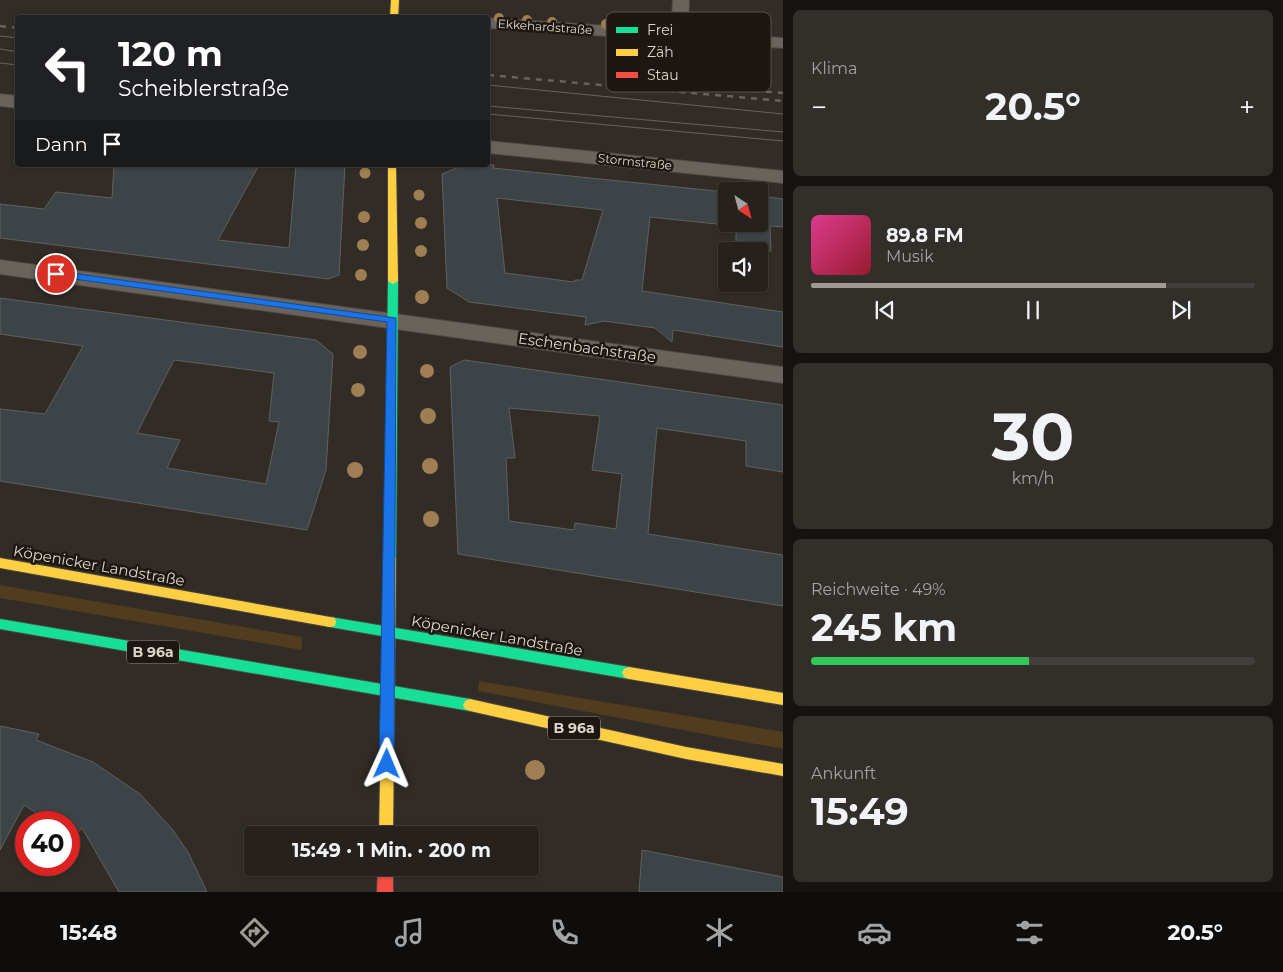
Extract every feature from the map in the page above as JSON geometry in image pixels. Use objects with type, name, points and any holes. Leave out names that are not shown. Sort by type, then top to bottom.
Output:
[{"type":"main road","points":[[395,0],[395,15]]},
{"type":"main road","points":[[386,826],[392,167]]},
{"type":"main road","name":"Köpenicker Landstraße","points":[[0,563],[783,700]]},
{"type":"main road","name":"B 96a","points":[[0,624],[460,703],[686,753],[783,770]]},
{"type":"main road","points":[[385,892],[386,876]]},
{"type":"street","name":"Ekkehardstraße","points":[[490,24],[606,31]]},
{"type":"street","points":[[0,100],[15,102]]},
{"type":"street","name":"Stormstraße","points":[[490,147],[783,177]]},
{"type":"street","name":"Eschenbachstraße","points":[[0,267],[783,375]]},
{"type":"shaded area","points":[[0,585],[302,637],[302,650],[0,598]]},
{"type":"shaded area","points":[[479,681],[783,732],[783,749],[478,691]]},
{"type":"building","points":[[490,165],[494,165],[493,168],[718,191],[718,224],[650,217],[642,291],[783,312],[783,347],[673,330],[672,342],[655,328],[604,321],[585,325],[586,317],[469,302],[447,288],[442,174],[459,167],[490,167]],"holes":[[[497,198],[603,210],[582,280],[575,280],[574,282],[505,273]]]},
{"type":"building","points":[[114,167],[258,167],[218,240],[289,248],[296,167],[345,167],[339,275],[328,279],[0,238],[0,204],[44,209],[56,192],[112,198]]},
{"type":"building","points":[[768,197],[783,199],[783,227],[770,226],[771,251],[768,251],[768,242],[736,242],[736,232],[768,232]]},
{"type":"building","points":[[0,298],[316,340],[333,354],[326,470],[307,530],[0,481],[0,409],[45,414],[83,346],[0,334]],"holes":[[[174,360],[274,373],[269,421],[279,422],[266,484],[167,468],[180,440],[137,433]]]},
{"type":"building","points":[[464,360],[783,405],[783,472],[746,466],[746,441],[657,428],[648,534],[783,555],[783,606],[458,554],[450,367]],"holes":[[[509,408],[600,416],[592,470],[622,474],[616,529],[575,523],[574,530],[509,521],[506,458],[515,458]]]},
{"type":"building","points":[[0,726],[39,734],[36,740],[93,762],[140,794],[172,829],[188,852],[207,892],[119,892],[82,828],[80,830],[80,811],[34,811],[24,805],[21,811],[15,811],[15,822],[0,850]]},
{"type":"building","points":[[642,850],[783,877],[783,892],[639,892]]},
{"type":"tram line","points":[[0,36],[15,38]]},
{"type":"tram line","points":[[0,49],[15,52]]},
{"type":"tram line","points":[[0,63],[15,65]]},
{"type":"tram line","points":[[490,85],[783,114]]},
{"type":"tram line","points":[[490,106],[783,132]]},
{"type":"tram line","points":[[490,114],[783,141]]},
{"type":"railway","points":[[0,26],[15,28]]},
{"type":"railway","points":[[490,75],[606,85]]},
{"type":"railway","points":[[681,92],[783,101]]},
{"type":"railway","points":[[770,92],[783,93]]},
{"type":"traffic: fast","points":[[390,559],[393,281]]},
{"type":"traffic: fast","points":[[330,622],[629,673]]},
{"type":"traffic: fast","points":[[0,624],[470,705]]},
{"type":"traffic: slow","points":[[394,15],[395,0]]},
{"type":"traffic: slow","points":[[392,167],[393,281]]},
{"type":"traffic: slow","points":[[386,826],[390,559]]},
{"type":"traffic: slow","points":[[0,563],[330,622]]},
{"type":"traffic: slow","points":[[629,673],[783,699]]},
{"type":"traffic: slow","points":[[470,705],[686,753],[783,770]]},
{"type":"traffic: jam","points":[[385,892],[386,876]]},
{"type":"route","points":[[56,274],[392,320],[387,764]]}]
